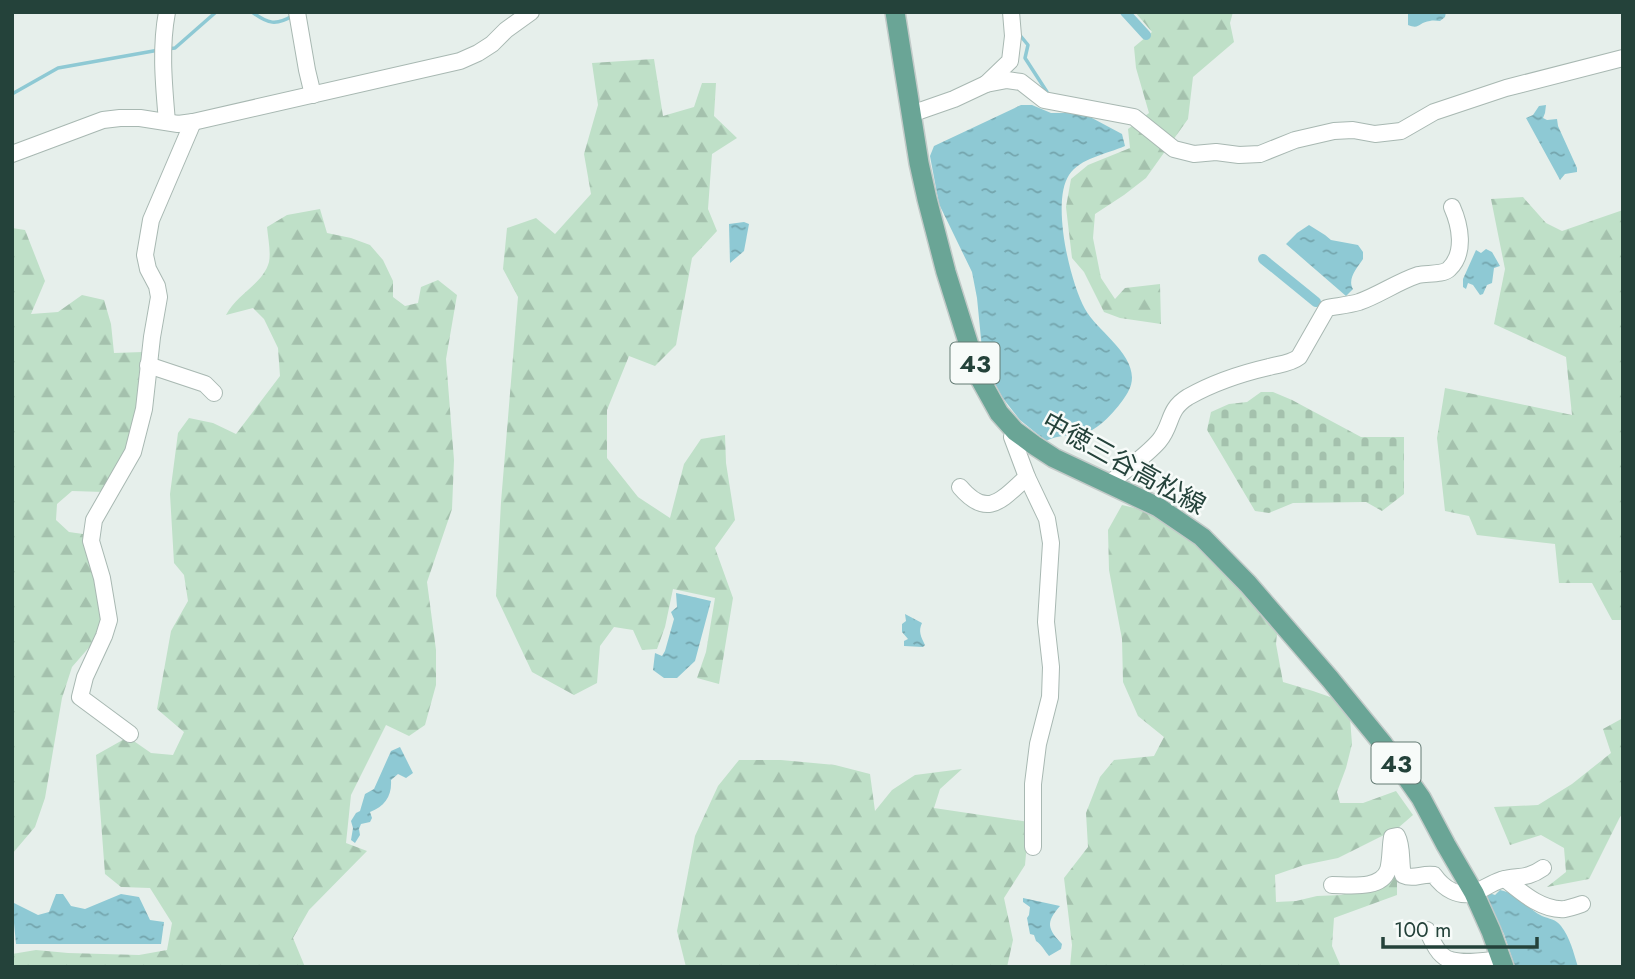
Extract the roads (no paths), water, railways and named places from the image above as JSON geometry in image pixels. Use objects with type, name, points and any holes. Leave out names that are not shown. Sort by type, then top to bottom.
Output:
[{"type":"main road","name":"中徳三谷高松線","points":[[895,12],[927,199],[946,272],[979,377],[999,413],[1015,431],[1054,458],[1158,507],[1202,537],[1248,584],[1331,679],[1383,744],[1421,798],[1474,893],[1503,963]]},
{"type":"street","points":[[167,12],[163,76],[167,122]]},
{"type":"street","points":[[12,154],[103,120],[140,118],[178,124],[193,122],[460,61],[492,44],[531,12]]},
{"type":"street","points":[[986,84],[1010,61],[1012,12]]},
{"type":"street","points":[[297,14],[313,95]]},
{"type":"street","points":[[911,114],[986,84],[1007,80],[1021,82],[1044,100],[1133,117],[1174,149],[1194,154],[1260,154],[1295,140],[1334,131],[1353,130],[1375,134],[1401,131],[1434,112],[1506,88],[1623,58]]},
{"type":"street","points":[[130,734],[80,697],[85,677],[109,620],[102,578],[91,541],[94,520],[133,452],[144,409],[159,297],[145,255],[151,220],[193,122]]},
{"type":"street","points":[[1110,483],[1158,443],[1179,403],[1229,379],[1299,357],[1327,308],[1357,303],[1415,276],[1450,268],[1460,242],[1458,220],[1452,208]]},
{"type":"street","points":[[148,365],[205,384],[214,393]]},
{"type":"street","points":[[1015,431],[1012,437],[1047,519],[1051,543],[1046,622],[1051,667],[1050,697],[1038,744],[1033,784],[1033,847]]},
{"type":"street","points":[[960,487],[968,497],[990,505],[998,503],[1027,477]]},
{"type":"street","points":[[1332,885],[1372,884],[1380,881],[1388,868],[1392,837],[1397,836],[1403,875],[1410,878],[1434,875],[1441,886],[1464,894],[1474,893],[1504,879],[1522,878],[1543,868]]},
{"type":"street","points":[[1504,879],[1530,898],[1550,908],[1564,909],[1581,904]]},
{"type":"street","points":[[1427,930],[1442,956],[1452,961],[1503,963]]},
{"type":"water","points":[[1408,12],[1446,12],[1440,21],[1426,22],[1415,27],[1408,25]]},
{"type":"water","points":[[1021,105],[1032,105],[1051,113],[1080,113],[1122,134],[1125,146],[1087,160],[1069,175],[1064,187],[1062,222],[1079,297],[1091,318],[1126,358],[1132,380],[1120,403],[1098,426],[1087,432],[1046,441],[1020,420],[994,382],[982,349],[972,272],[939,204],[930,156],[934,146]]},
{"type":"water","points":[[1546,105],[1543,118],[1557,119],[1577,168],[1577,172],[1565,174],[1560,180],[1526,118],[1533,115],[1539,106]]},
{"type":"water","points":[[729,224],[749,224],[744,251],[730,263]]},
{"type":"water","points":[[1309,225],[1331,240],[1358,245],[1363,252],[1363,259],[1352,277],[1353,289],[1346,296],[1286,244]]},
{"type":"water","points":[[1486,249],[1492,252],[1500,266],[1494,268],[1492,283],[1487,285],[1480,295],[1473,285],[1468,283],[1466,289],[1463,287],[1463,279],[1476,250],[1481,253]]},
{"type":"water","points":[[676,593],[711,601],[695,661],[677,678],[664,678],[653,670],[655,653],[662,656],[665,651],[674,619],[671,612],[677,607]]},
{"type":"water","points":[[905,614],[922,623],[920,631],[925,645],[923,647],[904,646],[904,641],[908,639],[902,632],[902,624],[906,621]]},
{"type":"water","points":[[400,747],[413,773],[406,778],[398,774],[391,780],[386,800],[370,812],[370,822],[361,824],[360,835],[355,843],[351,840],[351,821],[360,811],[365,794],[374,789],[391,751]]},
{"type":"water","points":[[1500,890],[1512,894],[1537,913],[1559,924],[1569,940],[1578,967],[1515,967],[1504,934],[1485,896],[1489,893],[1495,895]]},
{"type":"water","points":[[56,894],[63,894],[71,906],[85,909],[121,894],[139,897],[150,920],[164,922],[161,944],[16,944],[12,902],[38,915],[49,912]]},
{"type":"water","points":[[1023,898],[1060,906],[1052,917],[1050,926],[1062,944],[1061,949],[1049,956],[1034,935],[1030,934],[1027,918],[1030,907],[1023,902]]},
{"type":"waterway","points":[[167,49],[175,48],[216,12]]},
{"type":"waterway","points":[[252,12],[272,22],[294,15]]},
{"type":"waterway","points":[[1125,12],[1146,35]]},
{"type":"waterway","points":[[1019,34],[1028,45],[1025,58],[1047,94]]},
{"type":"waterway","points":[[12,94],[58,68],[159,50]]},
{"type":"waterway","points":[[1263,259],[1316,302]]}]
